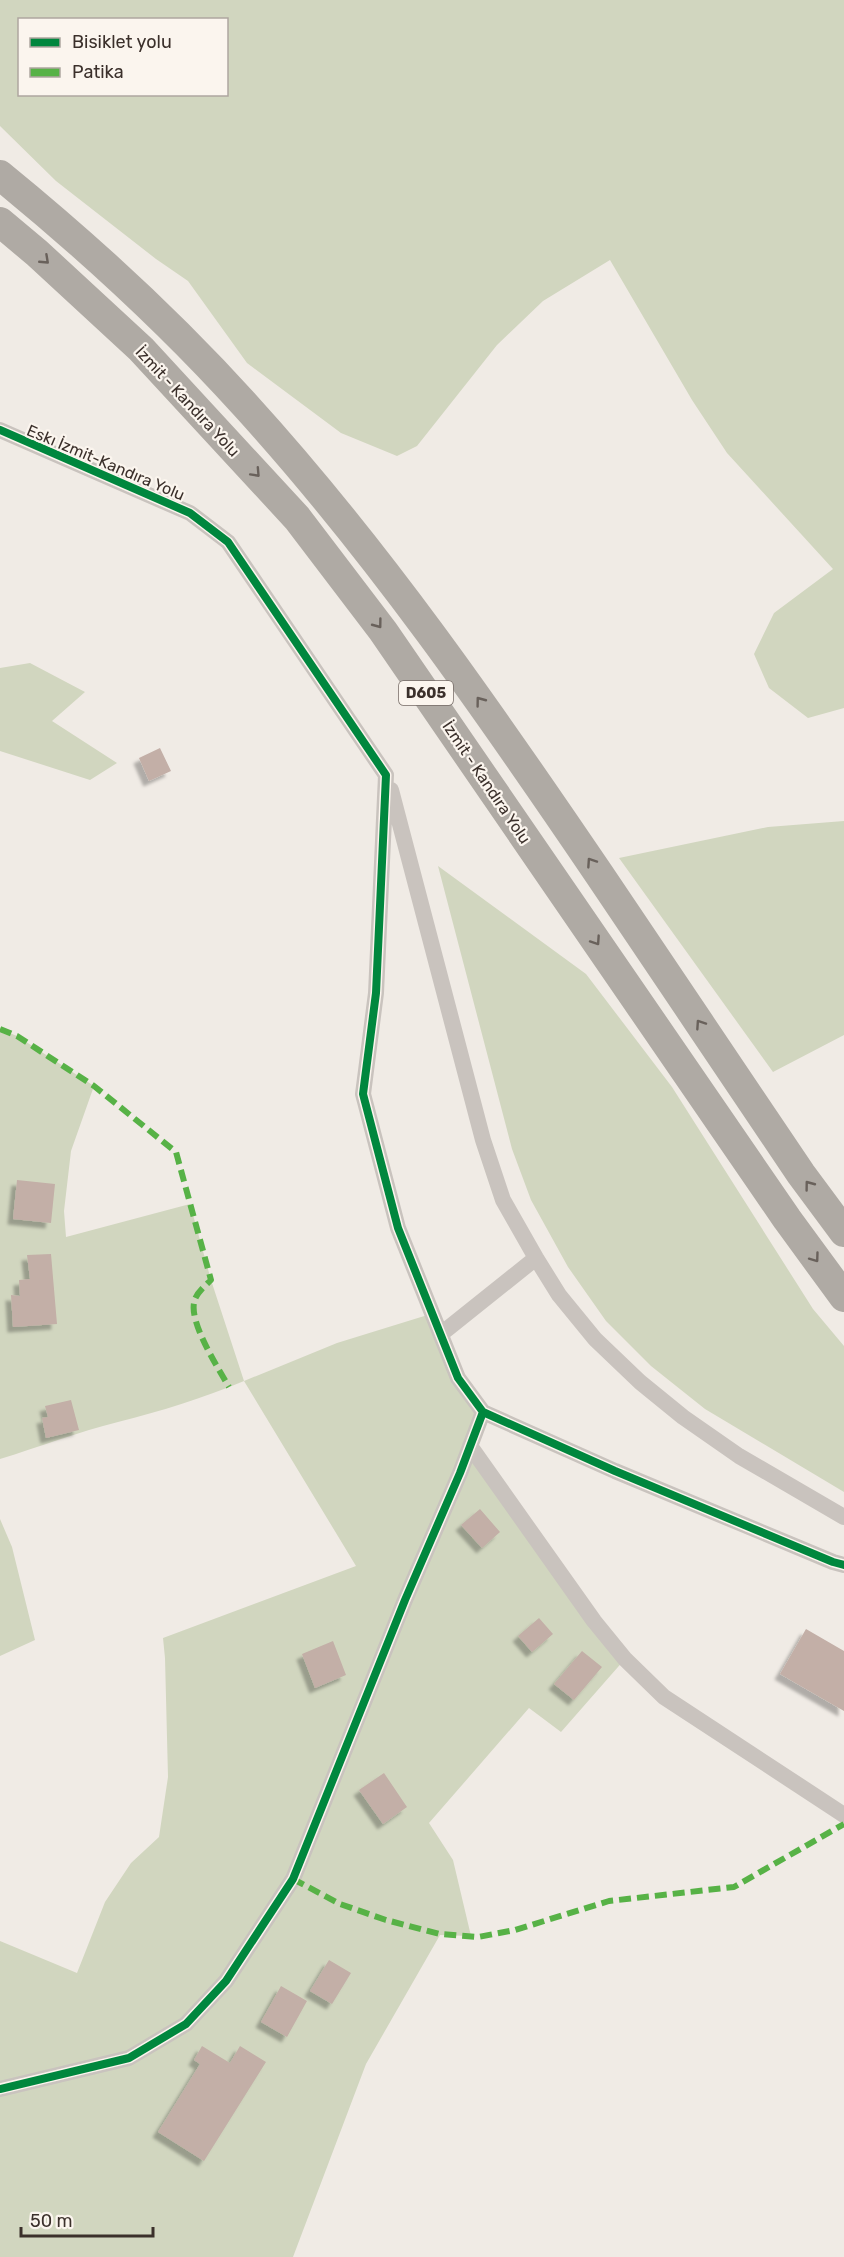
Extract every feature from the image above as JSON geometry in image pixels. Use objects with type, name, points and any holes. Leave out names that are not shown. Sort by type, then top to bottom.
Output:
[{"type":"highway","points":[[0,175],[64,227],[161,318],[246,406],[312,482],[385,574],[500,728],[801,1174],[844,1232]]},
{"type":"highway","name":"İzmit - Kandıra Yolu","points":[[0,222],[141,349],[297,518],[383,631],[787,1219],[844,1297]]},
{"type":"street","name":"Eskı İzmit-Kandıra Yolu","points":[[0,430],[190,513],[228,542],[387,775]]},
{"type":"street","points":[[387,775],[483,1140],[503,1200],[536,1258],[559,1295],[595,1339],[640,1382],[683,1417],[740,1456],[844,1517]]},
{"type":"street","points":[[387,775],[376,993],[363,1094],[398,1228],[458,1378],[483,1412],[615,1471],[844,1565]]},
{"type":"street","points":[[441,1334],[536,1258]]},
{"type":"street","points":[[0,2089],[129,2058],[186,2024],[226,1981],[293,1879],[483,1412]]},
{"type":"street","points":[[470,1446],[594,1621],[625,1659],[672,1702],[844,1815]]},
{"type":"green space","points":[[0,0],[844,0],[844,708],[808,718],[769,688],[754,654],[774,613],[833,569],[727,453],[692,400],[610,260],[543,301],[497,345],[417,446],[397,456],[341,433],[247,363],[188,281],[56,181],[0,126]]},
{"type":"green space","points":[[30,663],[85,692],[52,721],[117,763],[90,780],[0,751],[0,668]]},
{"type":"green space","points":[[844,821],[844,1035],[773,1072],[619,858],[768,827]]},
{"type":"green space","points":[[438,866],[586,974],[672,1087],[813,1309],[844,1346],[844,1492],[705,1409],[651,1366],[606,1321],[568,1267],[531,1200],[512,1149]]},
{"type":"green space","points":[[0,1029],[17,1036],[94,1086],[71,1151],[64,1211],[66,1237],[190,1204],[211,1280],[244,1381],[182,1404],[88,1430],[0,1459]]},
{"type":"green space","points":[[434,1313],[483,1412],[470,1446],[625,1659],[561,1732],[529,1708],[429,1823],[453,1860],[471,1936],[440,1935],[366,2064],[293,2257],[0,2257],[0,1941],[77,1973],[105,1902],[131,1863],[159,1837],[168,1777],[163,1638],[356,1566],[244,1381],[337,1343]]},
{"type":"green space","points":[[0,1519],[12,1547],[35,1640],[0,1656]]},
{"type":"building","points":[[160,748],[171,771],[149,781],[139,758]]},
{"type":"building","points":[[17,1180],[55,1184],[51,1223],[13,1219]]},
{"type":"building","points":[[51,1254],[57,1324],[13,1327],[11,1295],[20,1296],[19,1280],[30,1279],[27,1255]]},
{"type":"building","points":[[71,1400],[79,1430],[46,1438],[42,1418],[48,1417],[45,1406]]},
{"type":"building","points":[[480,1509],[500,1532],[482,1548],[461,1525]]},
{"type":"building","points":[[539,1618],[553,1634],[532,1652],[518,1636]]},
{"type":"building","points":[[806,1629],[844,1651],[844,1711],[780,1674]]},
{"type":"building","points":[[333,1641],[346,1675],[315,1688],[302,1654]]},
{"type":"building","points":[[582,1651],[602,1667],[574,1700],[554,1684]]},
{"type":"building","points":[[384,1773],[407,1807],[383,1824],[359,1790]]},
{"type":"building","points":[[329,1960],[351,1973],[332,2004],[310,1991]]},
{"type":"building","points":[[281,1986],[307,2001],[287,2037],[261,2022]]},
{"type":"building","points":[[202,2046],[230,2063],[240,2046],[266,2062],[204,2161],[158,2132],[200,2064],[194,2060]]},
{"type":"marked path","points":[[0,1029],[17,1036],[94,1086],[176,1152],[211,1280],[196,1296],[194,1303],[196,1322],[206,1346],[229,1387]]},
{"type":"marked path","points":[[293,1879],[340,1904],[386,1920],[440,1934],[478,1937],[515,1930],[609,1901],[734,1887],[844,1824]]},
{"type":"cycle path","points":[[0,430],[190,513],[228,542],[386,775],[376,993],[363,1094],[398,1228],[458,1378],[483,1412],[615,1471],[844,1565]]},
{"type":"cycle path","points":[[0,2089],[129,2058],[186,2024],[226,1981],[293,1879],[483,1412]]}]
